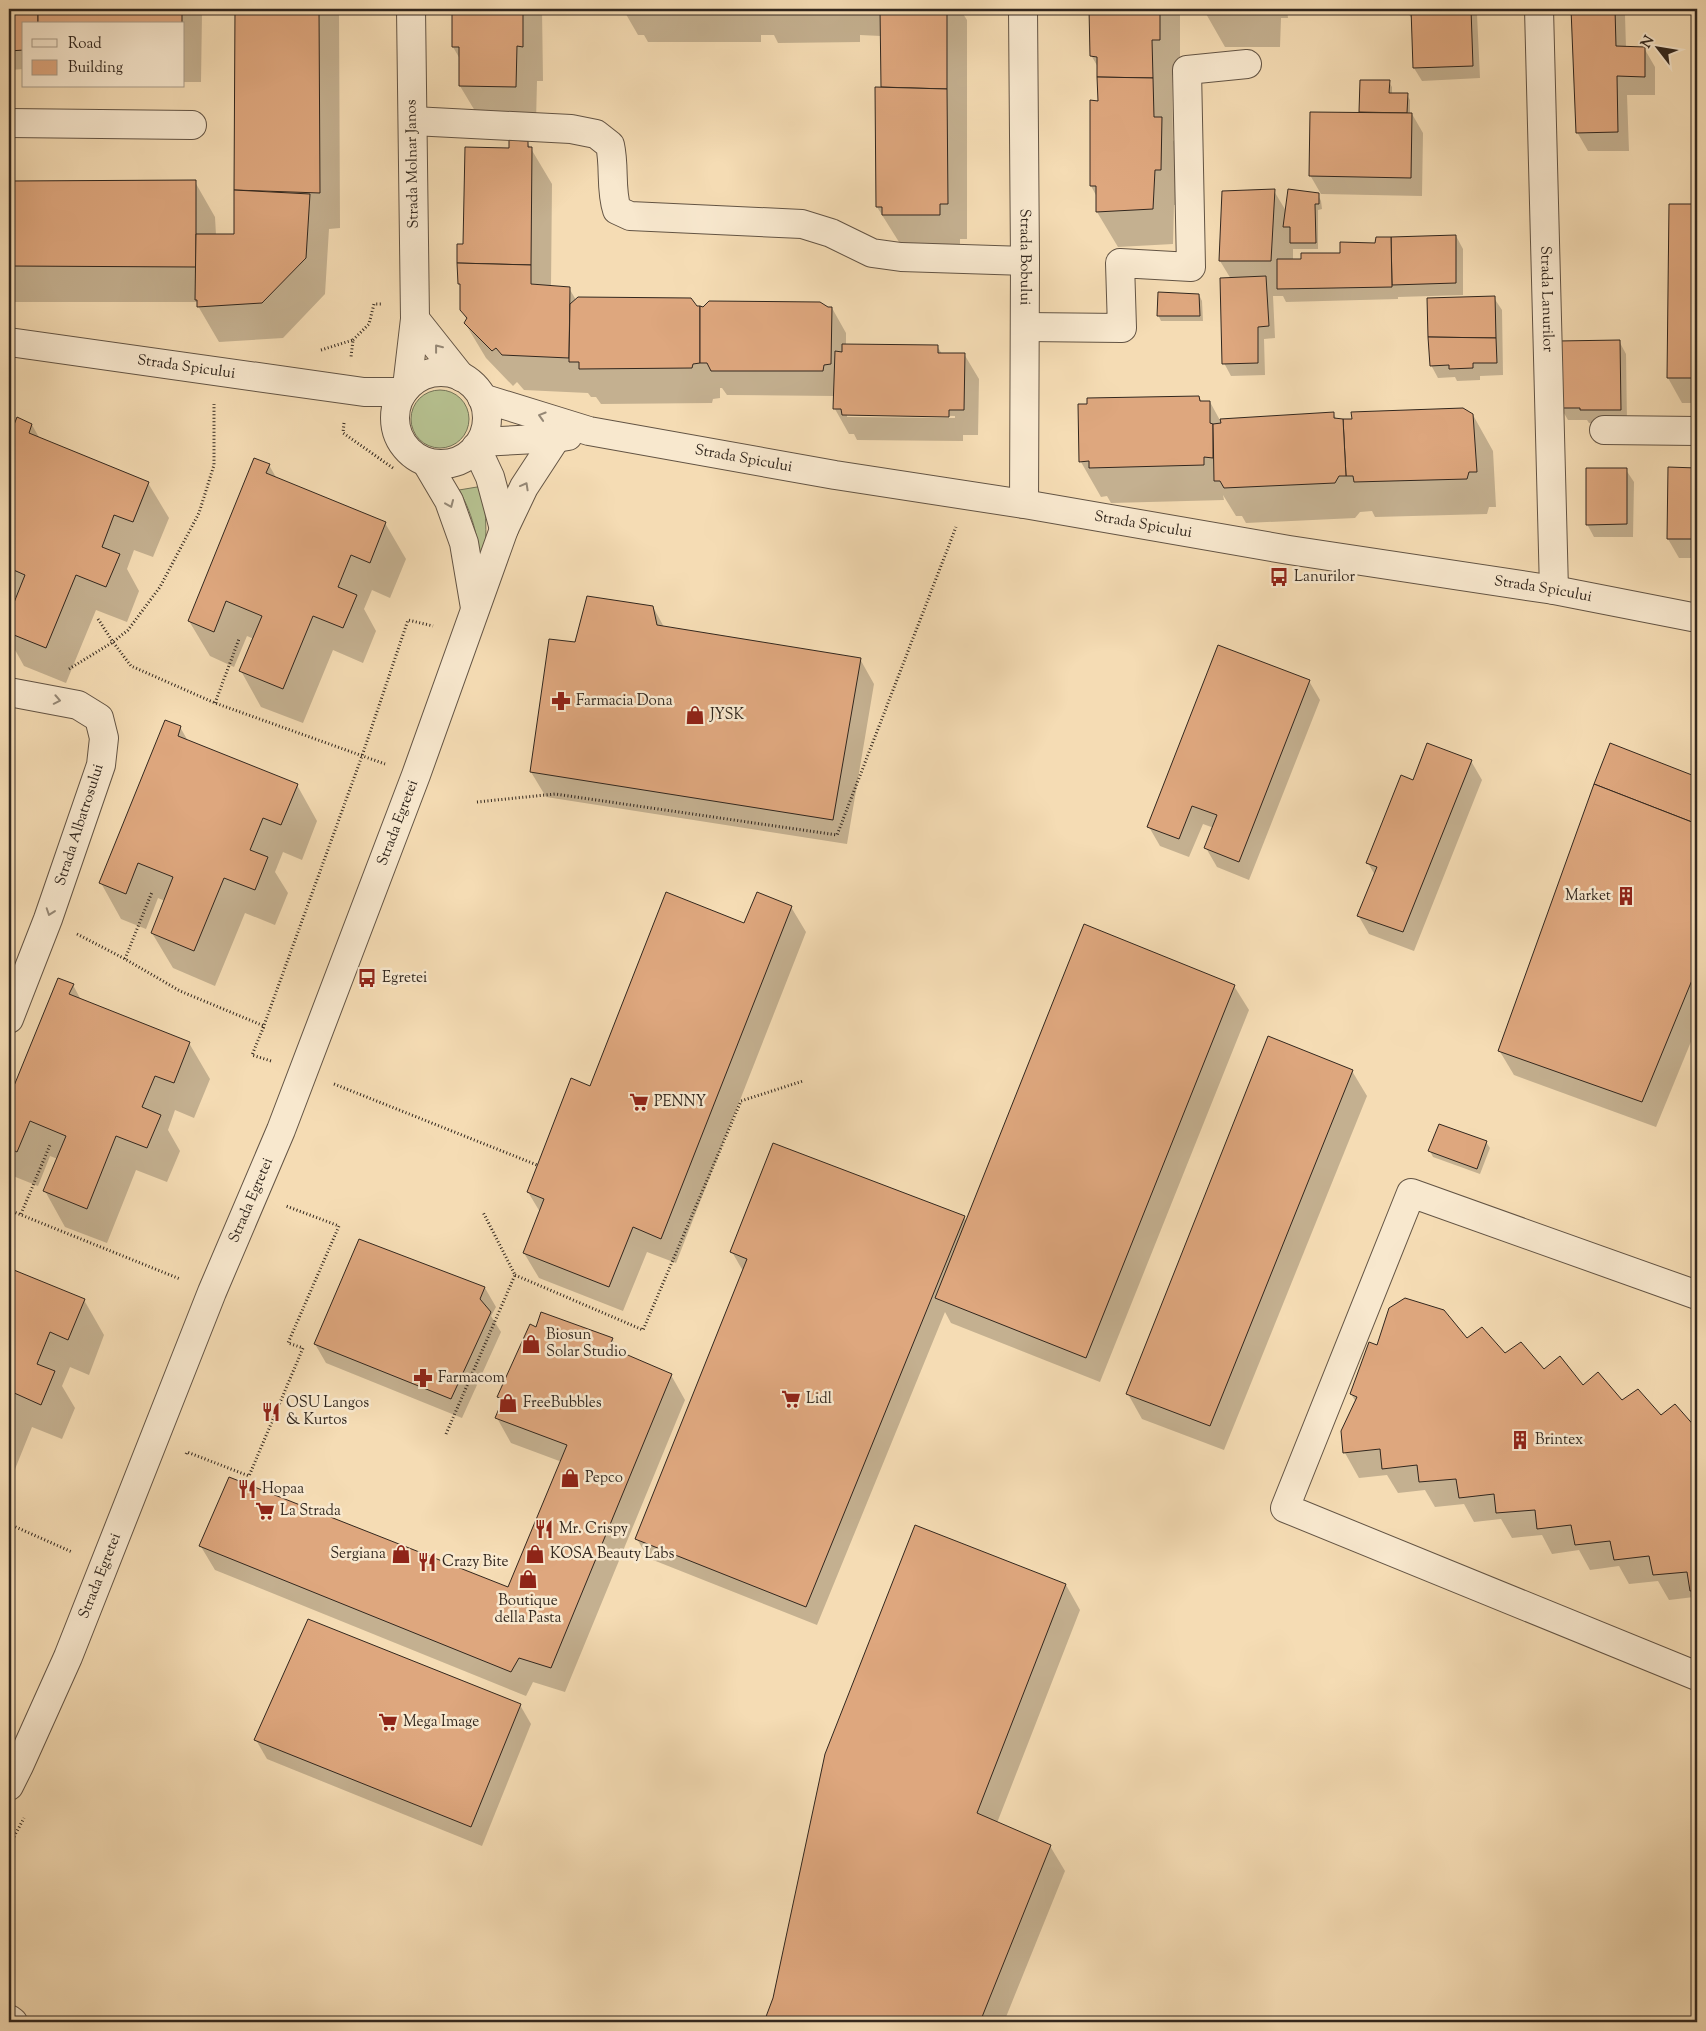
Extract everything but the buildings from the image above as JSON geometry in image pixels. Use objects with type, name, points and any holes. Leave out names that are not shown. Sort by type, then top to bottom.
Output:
[{"type":"street","name":"Strada Molnar Janos","points":[[405,390],[415,319],[411,9]]},
{"type":"street","name":"Strada Bobului","points":[[1023,9],[1024,504]]},
{"type":"street","name":"Strada Lanurilor","points":[[1538,9],[1554,590]]},
{"type":"street","points":[[1025,327],[1122,328],[1120,263],[1191,267],[1187,70],[1247,64]]},
{"type":"street","points":[[412,121],[571,129],[596,134],[610,145],[614,160],[612,196],[617,210],[630,216],[802,224],[831,232],[872,253],[901,257],[1025,261]]},
{"type":"street","points":[[9,124],[192,125]]},
{"type":"street","points":[[415,319],[461,377],[473,386],[482,398],[486,412],[486,428],[478,444],[466,457],[454,463],[426,462],[413,455],[403,445],[397,432],[395,418],[397,405],[405,390],[419,378],[433,373],[447,373],[461,377]]},
{"type":"street","name":"Strada Spicului","points":[[9,342],[356,391],[405,390]]},
{"type":"street","points":[[356,391],[397,432]]},
{"type":"street","name":"Strada Spicului","points":[[482,398],[589,431],[835,475],[1024,504],[1289,550],[1554,590],[1697,618]]},
{"type":"street","points":[[1604,430],[1697,431]]},
{"type":"street","name":"Strada Spicului","points":[[478,444],[556,438],[589,431]]},
{"type":"street","points":[[504,529],[524,487],[556,438]]},
{"type":"street","points":[[478,444],[490,478],[504,529]]},
{"type":"street","points":[[426,462],[449,501],[464,543],[476,609]]},
{"type":"street","name":"Strada Egretei","points":[[9,1786],[68,1657],[212,1292],[280,1130],[416,775],[504,529]]},
{"type":"street","name":"Strada Albatrosului","points":[[9,692],[78,705],[99,718],[104,738],[101,765],[48,919],[9,1019]]},
{"type":"street","points":[[1697,1296],[1411,1193],[1285,1508],[1697,1676]]},
{"type":"street","points":[[9,2019],[13,2022]]},
{"type":"path","points":[[318,351],[353,340],[356,391],[343,433],[394,468]]},
{"type":"path","points":[[36,696],[75,665],[113,642],[128,630],[160,587],[199,513],[214,465],[213,371]]},
{"type":"path","points":[[477,802],[555,794],[837,835],[968,496]]},
{"type":"path","points":[[98,619],[131,666],[215,704],[416,775]]},
{"type":"path","points":[[438,627],[408,620],[362,756],[252,1055],[537,1165]]},
{"type":"path","points":[[215,704],[239,639]]},
{"type":"path","points":[[125,958],[152,892]]},
{"type":"path","points":[[48,919],[125,958],[180,991],[264,1026]]},
{"type":"path","points":[[483,1212],[515,1274],[643,1330],[741,1101],[803,1081]]},
{"type":"path","points":[[21,1214],[50,1146]]},
{"type":"path","points":[[183,1460],[187,1452],[249,1476],[303,1348],[288,1342],[339,1226],[280,1203]]},
{"type":"path","points":[[9,1210],[212,1292]]},
{"type":"path","points":[[446,1434],[515,1274]]},
{"type":"path","points":[[9,1524],[104,1566]]},
{"type":"path","points":[[9,1846],[25,1815]]},
{"type":"green space","points":[[434,390],[446,390],[461,398],[469,413],[469,425],[461,440],[446,448],[434,448],[419,440],[411,425],[411,413],[419,398]]},
{"type":"green space","points":[[483,486],[486,530],[482,573],[472,520],[459,490]]},
{"type":"place","name":"Lanurilor","points":[[1279,577]]},
{"type":"place","name":"Farmacia Dona","points":[[561,701]]},
{"type":"place","name":"JYSK","points":[[695,715]]},
{"type":"place","name":"Market","points":[[1626,896]]},
{"type":"place","name":"Egretei","points":[[367,978]]},
{"type":"place","name":"PENNY","points":[[639,1102]]},
{"type":"place","name":"Biosun Solar Studio","points":[[531,1344]]},
{"type":"place","name":"Farmacom","points":[[423,1378]]},
{"type":"place","name":"Lidl","points":[[791,1399]]},
{"type":"place","name":"FreeBubbles","points":[[508,1403]]},
{"type":"place","name":"OSU Langos & Kurtos","points":[[271,1412]]},
{"type":"place","name":"Brintex","points":[[1520,1440]]},
{"type":"place","name":"Pepco","points":[[570,1478]]},
{"type":"place","name":"Hopaa","points":[[247,1489]]},
{"type":"place","name":"La Strada","points":[[265,1511]]},
{"type":"place","name":"Mr. Crispy","points":[[544,1529]]},
{"type":"place","name":"Sergiana","points":[[401,1554]]},
{"type":"place","name":"KOSA Beauty Labs","points":[[535,1554]]},
{"type":"place","name":"Crazy Bite","points":[[427,1562]]},
{"type":"place","name":"Boutique della Pasta","points":[[528,1579]]},
{"type":"place","name":"Mega Image","points":[[388,1722]]}]
